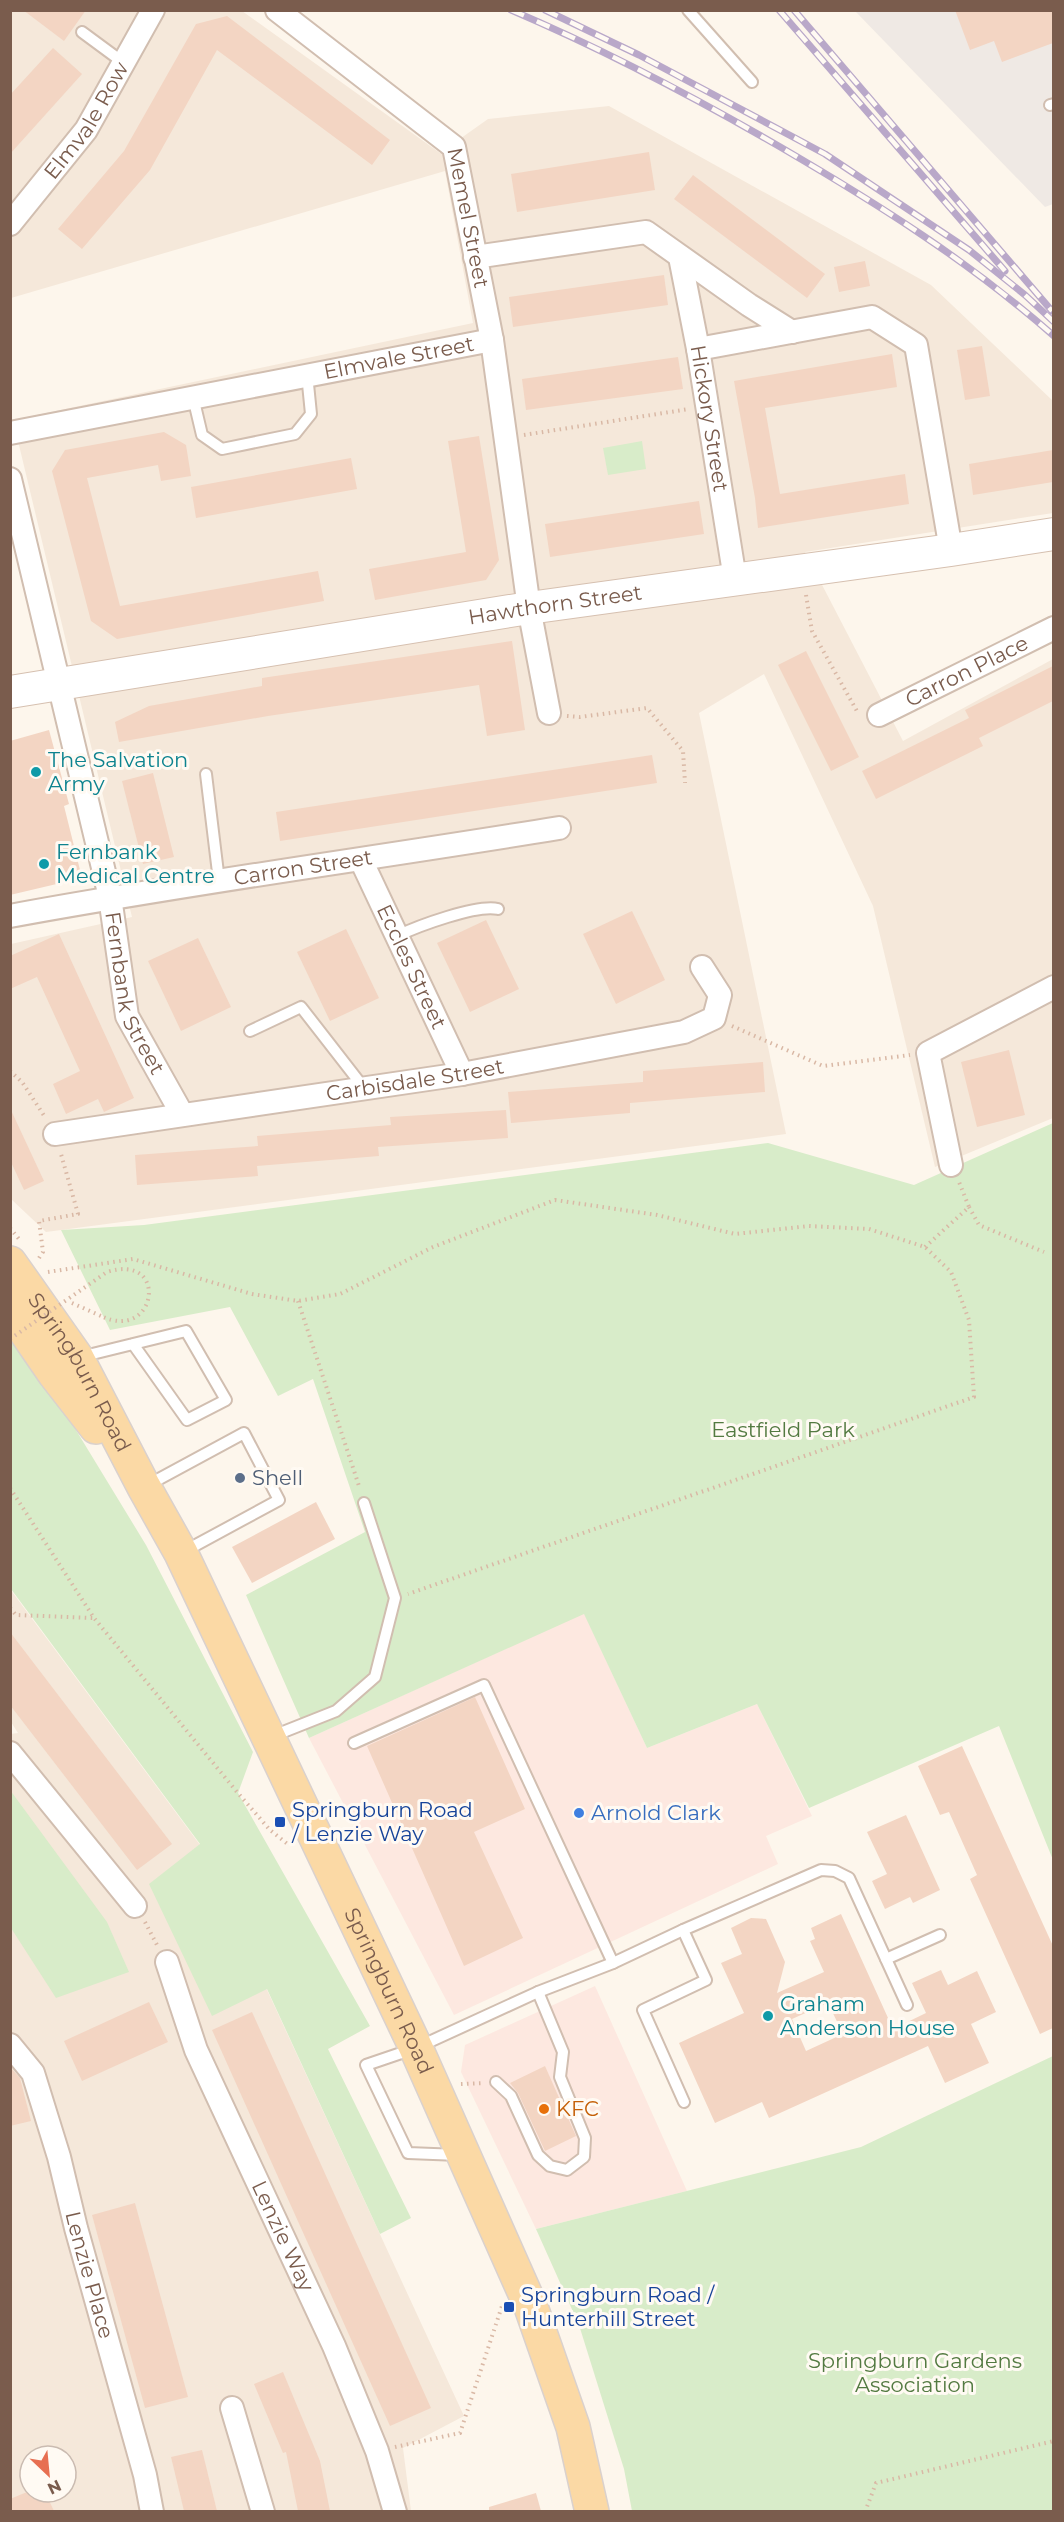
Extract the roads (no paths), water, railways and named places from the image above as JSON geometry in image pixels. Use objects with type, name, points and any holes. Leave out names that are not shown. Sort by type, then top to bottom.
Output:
[{"type":"main road","name":"Hawthorn Street","points":[[10,692],[529,608],[1053,538]]},
{"type":"main road","name":"Hawthorn Street","points":[[10,702],[59,684]]},
{"type":"main road","name":"Springburn Road","points":[[10,1263],[77,1358],[144,1487],[182,1553],[416,2048],[531,2307],[567,2407],[592,2511]]},
{"type":"main road","name":"Springburn Road","points":[[10,1309],[54,1373],[144,1487]]},
{"type":"street","name":"Memel Street","points":[[277,10],[454,147],[492,339],[529,608],[549,713]]},
{"type":"street","name":"Elmvale Row","points":[[10,224],[86,130],[150,12]]},
{"type":"street","points":[[475,257],[646,232],[749,305],[792,332]]},
{"type":"street","name":"Hickory Street","points":[[680,257],[698,349],[735,579]]},
{"type":"street","points":[[698,349],[872,317],[916,345],[951,550]]},
{"type":"street","name":"Elmvale Street","points":[[10,433],[492,339]]},
{"type":"street","name":"Fernbank Street","points":[[10,479],[110,897],[127,1016],[182,1114]]},
{"type":"street","name":"Carron Place","points":[[879,715],[1053,628]]},
{"type":"street","name":"Carron Street","points":[[10,916],[110,897],[559,828]]},
{"type":"street","name":"Eccles Street","points":[[361,860],[462,1074]]},
{"type":"street","name":"Carbisdale Street","points":[[55,1134],[462,1074],[684,1032],[714,1018],[720,995],[702,967]]},
{"type":"street","points":[[951,1165],[928,1053],[1053,987]]},
{"type":"street","points":[[10,1753],[135,1906]]},
{"type":"street","name":"Lenzie Way","points":[[166,1962],[196,2050],[334,2346],[377,2451],[395,2511]]},
{"type":"street","name":"Lenzie Place","points":[[10,2045],[33,2073],[59,2157],[76,2228],[145,2475],[152,2511]]},
{"type":"street","points":[[232,2409],[263,2511]]},
{"type":"lane","points":[[688,10],[752,82]]},
{"type":"lane","points":[[82,32],[124,63]]},
{"type":"lane","name":"Elmvale Street","points":[[193,397],[202,435],[222,449],[274,439],[295,434],[311,414],[306,374]]},
{"type":"lane","points":[[206,774],[219,881]]},
{"type":"lane","points":[[397,936],[411,929],[474,909],[490,907],[498,909]]},
{"type":"lane","points":[[250,1031],[301,1007],[364,1088]]},
{"type":"lane","points":[[77,1358],[186,1331],[226,1400],[187,1420],[134,1344]]},
{"type":"lane","points":[[144,1487],[244,1433],[279,1500],[182,1553]]},
{"type":"lane","points":[[270,1738],[336,1711],[375,1677],[395,1598],[364,1503]]},
{"type":"lane","points":[[354,1743],[484,1685],[613,1963]]},
{"type":"lane","points":[[464,2156],[408,2153],[366,2065],[416,2048],[538,1992],[613,1963],[821,1870],[835,1871],[849,1878],[907,2005]]},
{"type":"lane","points":[[683,1930],[706,1980],[643,2010],[684,2102]]},
{"type":"lane","points":[[886,1959],[940,1935]]},
{"type":"lane","points":[[496,2082],[511,2096],[538,2155],[550,2166],[567,2170],[584,2157],[585,2138],[560,2077],[563,2052],[538,1992]]},
{"type":"railway","points":[[511,10],[649,75],[818,169],[923,235],[990,283],[1054,336]]},
{"type":"railway","points":[[545,10],[639,55],[825,154],[969,250],[1025,295],[1054,322]]},
{"type":"railway","points":[[779,10],[1005,271]]},
{"type":"railway","points":[[794,10],[1052,311]]},
{"type":"place","name":"The Salvation Army","points":[[36,772]]},
{"type":"place","name":"Fernbank Medical Centre","points":[[44,864]]},
{"type":"place","name":"Shell","points":[[240,1478]]},
{"type":"place","name":"Arnold Clark","points":[[579,1813]]},
{"type":"place","name":"Springburn Road / Lenzie Way","points":[[280,1822]]},
{"type":"place","name":"Graham Anderson House","points":[[768,2016]]},
{"type":"place","name":"KFC","points":[[544,2109]]},
{"type":"place","name":"Springburn Road / Hunterhill Street","points":[[509,2307]]},
{"type":"park label","name":"Eastfield Park","points":[[783,1430]]},
{"type":"park label","name":"Springburn Gardens Association","points":[[915,2373]]}]
